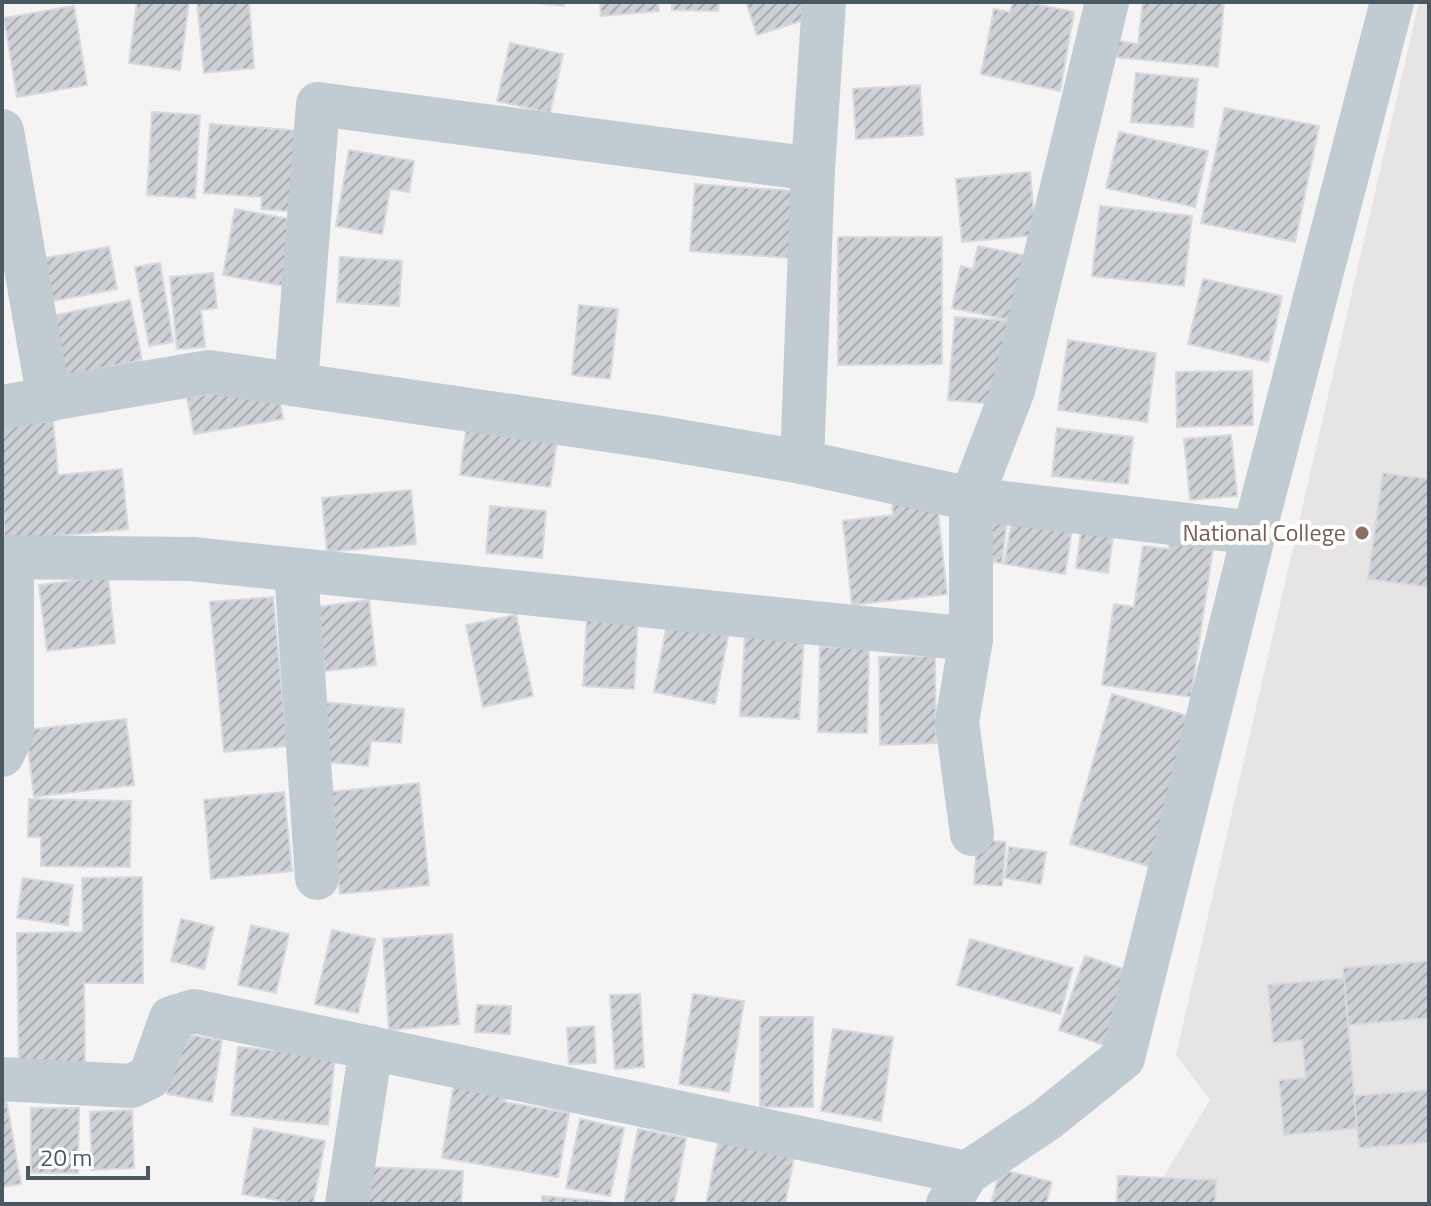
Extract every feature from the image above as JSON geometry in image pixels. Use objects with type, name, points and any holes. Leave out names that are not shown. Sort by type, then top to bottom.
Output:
[{"type":"street","points":[[802,462],[813,169],[824,2]]},
{"type":"street","points":[[972,834],[957,722],[971,639],[971,499],[1013,390],[1107,2]]},
{"type":"street","points":[[2,1079],[131,1086],[150,1077],[171,1018],[194,1011],[371,1048],[958,1188],[1046,1120],[1123,1058],[1254,533],[1392,2]]},
{"type":"street","points":[[296,384],[318,104],[813,169]]},
{"type":"street","points":[[2,131],[49,400]]},
{"type":"street","points":[[2,407],[209,372],[655,437],[802,462],[971,499],[1254,533]]},
{"type":"street","points":[[2,755],[12,734],[7,557],[192,559],[971,639]]},
{"type":"street","points":[[296,570],[317,878]]},
{"type":"street","points":[[347,1204],[371,1048]]},
{"type":"shaded area","name":"National College","points":[[1419,2],[1429,2],[1429,1204],[1147,1204],[1210,1100],[1176,1055]]},
{"type":"building","points":[[137,2],[189,2],[180,70],[129,63]]},
{"type":"building","points":[[197,2],[249,2],[254,68],[204,73]]},
{"type":"building","points":[[527,2],[564,2],[564,6]]},
{"type":"building","points":[[600,2],[658,2],[659,11],[601,16]]},
{"type":"building","points":[[672,2],[719,2],[718,11],[672,10]]},
{"type":"building","points":[[746,2],[802,2],[807,19],[757,35]]},
{"type":"building","points":[[1013,2],[1074,12],[1060,91],[981,74],[994,9],[1010,12]]},
{"type":"building","points":[[1143,2],[1224,2],[1218,67],[1116,57],[1118,41],[1138,44]]},
{"type":"building","points":[[74,6],[87,85],[17,97],[4,18]]},
{"type":"building","points":[[510,43],[563,54],[550,113],[497,101]]},
{"type":"building","points":[[1136,73],[1198,79],[1193,127],[1131,122]]},
{"type":"building","points":[[920,85],[923,135],[856,139],[853,89]]},
{"type":"building","points":[[1225,108],[1319,126],[1295,242],[1201,223]]},
{"type":"building","points":[[152,112],[200,115],[195,198],[147,195]]},
{"type":"building","points":[[210,124],[303,131],[297,212],[261,209],[262,197],[204,193]]},
{"type":"building","points":[[1119,132],[1208,151],[1195,207],[1106,188]]},
{"type":"building","points":[[349,150],[414,161],[409,192],[390,189],[382,234],[336,226]]},
{"type":"building","points":[[1030,172],[1036,235],[962,242],[956,179]]},
{"type":"building","points":[[695,184],[794,191],[789,258],[690,251]]},
{"type":"building","points":[[1100,206],[1192,216],[1184,286],[1092,276]]},
{"type":"building","points":[[235,209],[302,221],[290,287],[223,275]]},
{"type":"building","points":[[838,237],[942,237],[942,364],[838,365]]},
{"type":"building","points":[[978,246],[1028,256],[1014,321],[952,308],[961,266],[973,269]]},
{"type":"building","points":[[109,247],[117,289],[47,302],[39,259]]},
{"type":"building","points":[[340,257],[402,261],[399,306],[337,302]]},
{"type":"building","points":[[160,263],[173,342],[149,346],[135,267]]},
{"type":"building","points":[[213,273],[217,308],[201,310],[205,347],[177,349],[170,277]]},
{"type":"building","points":[[1203,279],[1282,296],[1268,362],[1188,344]]},
{"type":"building","points":[[130,300],[142,360],[58,377],[46,317]]},
{"type":"building","points":[[579,305],[618,309],[610,379],[572,375]]},
{"type":"building","points":[[955,317],[1014,321],[1007,405],[948,400]]},
{"type":"building","points":[[1068,340],[1156,353],[1147,422],[1058,410]]},
{"type":"building","points":[[1252,371],[1253,425],[1177,427],[1176,372]]},
{"type":"building","points":[[276,382],[283,419],[194,434],[187,398]]},
{"type":"building","points":[[53,421],[58,475],[122,469],[128,529],[4,541],[2,426]]},
{"type":"building","points":[[467,423],[558,435],[550,487],[460,475]]},
{"type":"building","points":[[1057,428],[1133,437],[1128,484],[1052,476]]},
{"type":"building","points":[[1231,435],[1237,496],[1190,500],[1184,439]]},
{"type":"building","points":[[1383,473],[1429,479],[1429,587],[1368,579]]},
{"type":"building","points":[[411,490],[416,544],[327,552],[322,498]]},
{"type":"building","points":[[936,494],[947,594],[852,605],[843,521],[893,515],[892,499]]},
{"type":"building","points":[[490,506],[546,511],[542,558],[486,553]]},
{"type":"building","points":[[986,517],[1007,519],[1002,563],[981,561]]},
{"type":"building","points":[[1012,521],[1072,530],[1065,574],[1004,564]]},
{"type":"building","points":[[1082,524],[1114,529],[1108,573],[1076,568]]},
{"type":"building","points":[[1172,529],[1215,535],[1191,697],[1102,685],[1114,604],[1134,607],[1143,546],[1169,549]]},
{"type":"building","points":[[108,576],[115,643],[47,651],[39,585]]},
{"type":"building","points":[[273,597],[287,746],[224,752],[210,602]]},
{"type":"building","points":[[369,600],[376,665],[325,671],[317,607]]},
{"type":"building","points":[[516,615],[533,696],[483,707],[466,625]]},
{"type":"building","points":[[587,616],[638,618],[634,689],[583,686]]},
{"type":"building","points":[[667,624],[728,636],[715,704],[654,692]]},
{"type":"building","points":[[745,635],[804,638],[799,719],[740,716]]},
{"type":"building","points":[[820,647],[869,648],[867,733],[818,732]]},
{"type":"building","points":[[935,656],[936,743],[880,745],[879,657]]},
{"type":"building","points":[[1112,694],[1202,720],[1159,869],[1070,844]]},
{"type":"building","points":[[321,702],[404,709],[401,743],[371,741],[368,766],[316,761]]},
{"type":"building","points":[[126,719],[134,785],[34,797],[26,730]]},
{"type":"building","points":[[419,783],[429,885],[340,894],[329,792]]},
{"type":"building","points":[[284,792],[292,871],[211,879],[204,800]]},
{"type":"building","points":[[29,799],[131,801],[130,867],[41,866],[41,837],[28,837]]},
{"type":"building","points":[[977,840],[1006,842],[1002,886],[974,884]]},
{"type":"building","points":[[1009,847],[1046,852],[1041,884],[1005,878]]},
{"type":"building","points":[[142,877],[143,983],[84,983],[85,1073],[19,1074],[17,933],[83,932],[82,878]]},
{"type":"building","points":[[23,878],[73,885],[68,925],[17,918]]},
{"type":"building","points":[[181,919],[214,927],[204,969],[171,961]]},
{"type":"building","points":[[251,925],[289,934],[276,993],[238,985]]},
{"type":"building","points":[[332,930],[375,939],[358,1013],[315,1004]]},
{"type":"building","points":[[452,934],[459,1024],[389,1030],[383,939]]},
{"type":"building","points":[[970,939],[1073,968],[1060,1014],[957,985]]},
{"type":"building","points":[[1085,956],[1133,972],[1107,1046],[1059,1030]]},
{"type":"building","points":[[1429,961],[1429,1018],[1348,1025],[1343,968]]},
{"type":"building","points":[[1344,978],[1357,1128],[1284,1135],[1279,1080],[1306,1078],[1302,1040],[1273,1043],[1268,985]]},
{"type":"building","points":[[640,994],[644,1067],[615,1069],[610,995]]},
{"type":"building","points":[[693,994],[744,1001],[729,1092],[679,1084]]},
{"type":"building","points":[[477,1005],[511,1006],[510,1034],[475,1032]]},
{"type":"building","points":[[760,1017],[813,1017],[813,1107],[760,1107]]},
{"type":"building","points":[[594,1026],[596,1063],[569,1064],[567,1028]]},
{"type":"building","points":[[833,1029],[893,1037],[881,1121],[821,1111]]},
{"type":"building","points":[[177,1033],[222,1040],[212,1102],[167,1094]]},
{"type":"building","points":[[238,1047],[335,1056],[328,1125],[231,1115]]},
{"type":"building","points":[[454,1083],[507,1092],[505,1102],[569,1113],[558,1177],[442,1158]]},
{"type":"building","points":[[1429,1090],[1429,1142],[1359,1148],[1354,1096]]},
{"type":"building","points":[[2,1098],[6,1098],[21,1184],[2,1187]]},
{"type":"building","points":[[31,1108],[79,1108],[78,1173],[31,1173]]},
{"type":"building","points":[[132,1110],[134,1168],[92,1170],[90,1112]]},
{"type":"building","points":[[580,1119],[624,1128],[610,1196],[566,1188]]},
{"type":"building","points":[[254,1128],[325,1141],[313,1204],[242,1194]]},
{"type":"building","points":[[638,1129],[686,1138],[674,1204],[624,1204]]},
{"type":"building","points":[[720,1132],[796,1147],[785,1204],[706,1204]]},
{"type":"building","points":[[369,1167],[463,1171],[461,1204],[367,1204]]},
{"type":"building","points":[[1000,1169],[1052,1182],[1046,1204],[991,1204]]},
{"type":"building","points":[[1118,1176],[1216,1180],[1215,1204],[1117,1204]]},
{"type":"building","points":[[542,1196],[609,1202],[542,1204]]},
{"type":"place","name":"National College","points":[[1362,533]]}]
